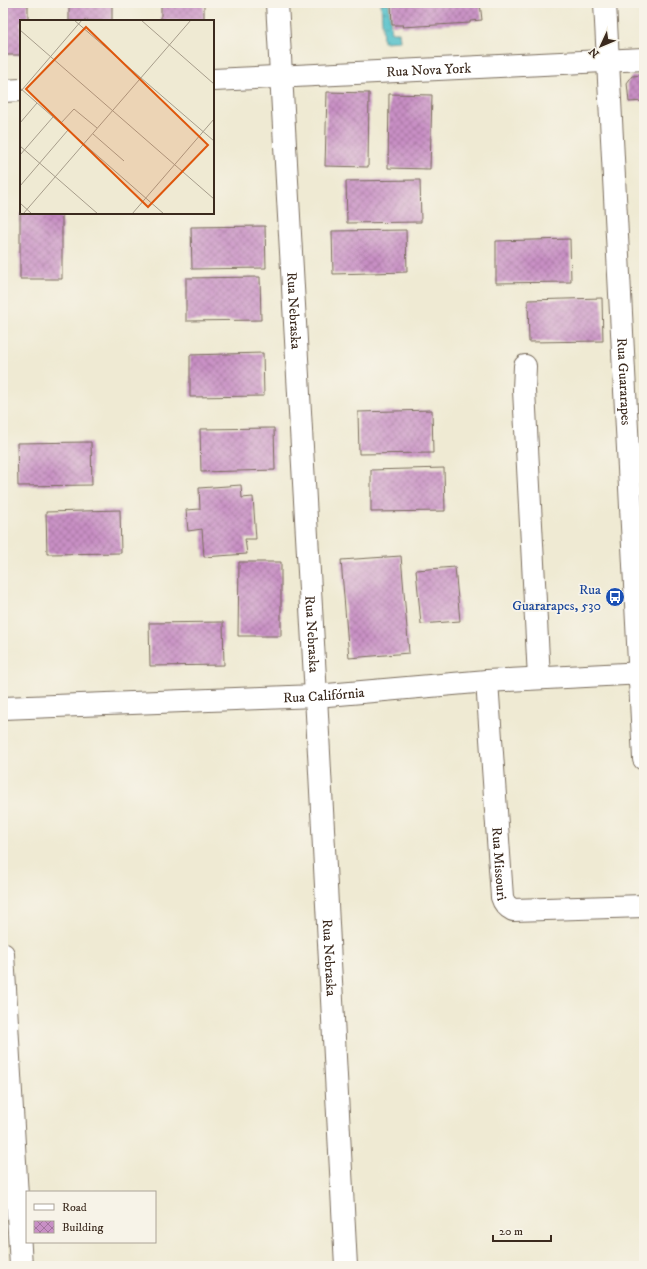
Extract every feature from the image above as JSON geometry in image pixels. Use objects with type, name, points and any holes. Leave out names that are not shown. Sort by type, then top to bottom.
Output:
[{"type":"street","name":"Rua Nebraska","points":[[277,3],[346,1266]]},
{"type":"street","name":"Rua Guararapes","points":[[605,3],[642,674],[644,759]]},
{"type":"street","name":"Rua Nova York","points":[[214,80],[644,59]]},
{"type":"street","points":[[3,91],[20,90]]},
{"type":"street","points":[[525,366],[524,390],[539,678]]},
{"type":"street","name":"Rua Califórnia","points":[[3,708],[316,696],[487,681],[642,674]]},
{"type":"street","name":"Rua Missouri","points":[[487,681],[502,898],[506,906],[513,910],[644,906]]},
{"type":"street","points":[[3,954],[20,1266]]},
{"type":"water","points":[[381,3],[389,3],[391,32],[399,32],[400,41],[383,42]]},
{"type":"building","points":[[3,3],[28,3],[28,20],[20,20],[20,55],[3,55]]},
{"type":"building","points":[[69,3],[112,3],[112,20],[69,20]]},
{"type":"building","points":[[161,3],[204,3],[204,20],[161,20]]},
{"type":"building","points":[[391,3],[480,3],[482,20],[470,21],[470,23],[402,27],[403,25],[392,25]]},
{"type":"building","points":[[644,75],[644,101],[629,102],[627,83],[632,76]]},
{"type":"building","points":[[327,92],[369,93],[368,167],[325,166]]},
{"type":"building","points":[[389,94],[432,95],[430,169],[388,168]]},
{"type":"building","points":[[420,180],[421,222],[347,223],[346,181]]},
{"type":"building","points":[[20,214],[62,214],[62,279],[20,279]]},
{"type":"building","points":[[265,226],[266,268],[192,269],[191,227]]},
{"type":"building","points":[[406,230],[407,272],[333,274],[332,231]]},
{"type":"building","points":[[570,239],[571,282],[496,283],[496,241]]},
{"type":"building","points":[[260,277],[261,320],[186,321],[186,278]]},
{"type":"building","points":[[602,298],[603,341],[529,342],[528,300]]},
{"type":"building","points":[[263,353],[264,396],[190,397],[190,355]]},
{"type":"building","points":[[432,410],[433,453],[359,454],[358,412]]},
{"type":"building","points":[[274,428],[275,470],[201,472],[200,429]]},
{"type":"building","points":[[91,442],[92,485],[18,486],[17,443]]},
{"type":"building","points":[[444,468],[445,511],[371,512],[371,470]]},
{"type":"building","points":[[241,485],[242,498],[253,497],[256,539],[245,539],[247,554],[204,557],[202,529],[188,531],[186,510],[200,509],[199,488]]},
{"type":"building","points":[[120,510],[121,553],[47,554],[46,512]]},
{"type":"building","points":[[401,556],[409,653],[349,658],[341,560]]},
{"type":"building","points":[[239,562],[281,562],[281,636],[238,636]]},
{"type":"building","points":[[455,567],[460,621],[421,624],[416,570]]},
{"type":"building","points":[[223,622],[224,665],[150,666],[149,623]]},
{"type":"place","name":"Rua Guararapes, 530","points":[[615,597]]}]
